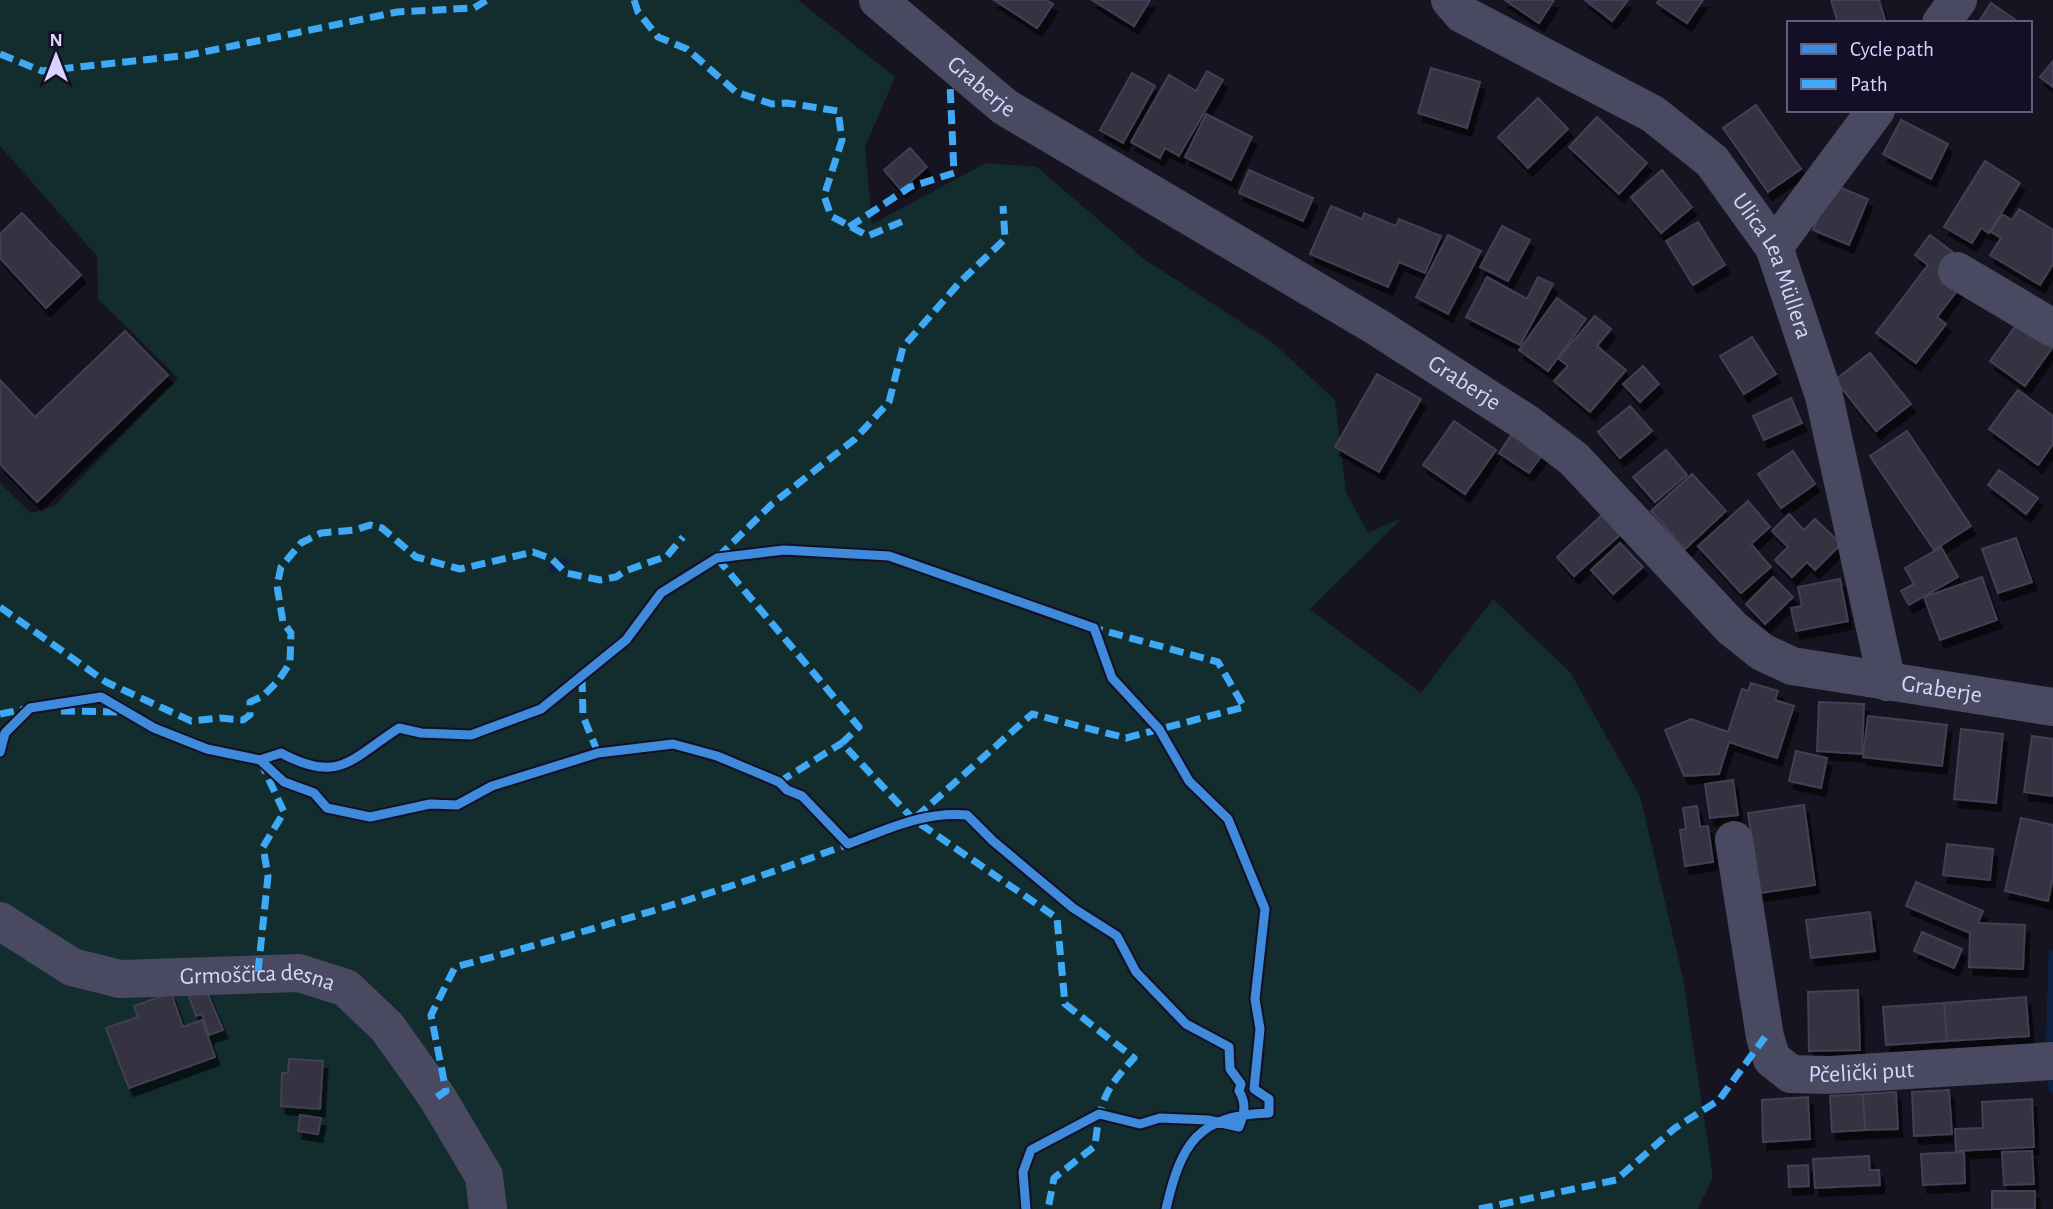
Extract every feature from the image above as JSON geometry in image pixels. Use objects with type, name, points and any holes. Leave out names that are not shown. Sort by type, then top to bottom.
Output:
[{"type":"street","name":"Graberje","points":[[878,0],[1005,107],[1377,327],[1528,424],[1574,459],[1732,628],[1762,652],[1793,666],[2053,707]]},
{"type":"street","name":"Ulica Lea Müllera","points":[[1450,0],[1462,14],[1653,114],[1712,161],[1773,247],[1824,396],[1886,682]]},
{"type":"street","points":[[1942,21],[1958,0]]},
{"type":"street","points":[[1773,247],[1874,112]]},
{"type":"street","points":[[1957,271],[2053,328]]},
{"type":"street","name":"Pčelički put","points":[[1734,840],[1765,1037],[1772,1059],[1791,1074],[1829,1075],[2040,1061]]},
{"type":"street","name":"Grmoščica desna","points":[[0,921],[72,967],[120,979],[299,974],[346,988],[387,1027],[437,1097],[484,1176],[488,1209]]},
{"type":"green space","points":[[0,0],[798,0],[895,77],[865,147],[872,224],[986,163],[1037,167],[1144,259],[1272,342],[1335,400],[1346,492],[1368,533],[1402,518],[1310,609],[1421,693],[1493,599],[1570,672],[1640,796],[1683,978],[1713,1177],[1698,1209],[0,1209],[0,483],[31,513],[54,506],[178,378],[98,299],[97,256],[0,146]]},
{"type":"building","points":[[994,0],[1046,0],[1053,4],[1037,28]]},
{"type":"building","points":[[1092,0],[1150,0],[1134,26]]},
{"type":"building","points":[[1505,0],[1554,0],[1539,23]]},
{"type":"building","points":[[1585,0],[1628,0],[1612,21]]},
{"type":"building","points":[[1659,0],[1703,0],[1687,23],[1657,3]]},
{"type":"building","points":[[1831,0],[1879,0],[1885,21],[1837,21]]},
{"type":"building","points":[[1991,3],[2017,21],[1979,21]]},
{"type":"building","points":[[2053,61],[2053,87],[2040,77]]},
{"type":"building","points":[[1431,68],[1480,82],[1467,128],[1418,113]]},
{"type":"building","points":[[1207,71],[1223,80],[1179,156],[1165,148],[1160,158],[1131,142],[1169,75],[1196,91]]},
{"type":"building","points":[[1132,73],[1155,86],[1123,143],[1100,130]]},
{"type":"building","points":[[1538,98],[1568,129],[1528,168],[1498,137]]},
{"type":"building","points":[[1756,105],[1801,169],[1768,192],[1723,128]]},
{"type":"building","points":[[1206,114],[1252,137],[1231,180],[1185,157]]},
{"type":"building","points":[[1597,117],[1647,163],[1619,194],[1569,147]]},
{"type":"building","points":[[1901,120],[1948,144],[1931,179],[1883,154]]},
{"type":"building","points":[[910,148],[927,167],[901,190],[884,170]]},
{"type":"building","points":[[1985,161],[2020,183],[1989,233],[1981,228],[1972,243],[1944,227]]},
{"type":"building","points":[[1249,170],[1313,198],[1303,221],[1239,193]]},
{"type":"building","points":[[1662,170],[1692,207],[1661,233],[1631,197]]},
{"type":"building","points":[[1832,184],[1868,199],[1849,245],[1813,230]]},
{"type":"building","points":[[1331,206],[1362,219],[1364,213],[1396,226],[1399,219],[1441,236],[1425,273],[1399,262],[1388,287],[1310,254]]},
{"type":"building","points":[[2019,209],[2053,230],[2053,264],[2040,285],[1990,255],[2001,238],[1991,232],[2002,214],[2012,220]]},
{"type":"building","points":[[22,213],[81,275],[46,308],[0,258],[0,234]]},
{"type":"building","points":[[1698,222],[1725,265],[1693,285],[1666,241]]},
{"type":"building","points":[[1502,226],[1530,240],[1508,281],[1480,267]]},
{"type":"building","points":[[1448,235],[1481,251],[1448,314],[1416,297]]},
{"type":"building","points":[[1930,235],[1958,256],[1963,283],[1937,317],[1946,324],[1916,363],[1876,333],[1928,265],[1915,255]]},
{"type":"building","points":[[1487,277],[1527,299],[1538,277],[1553,284],[1520,345],[1466,317]]},
{"type":"building","points":[[1557,298],[1586,319],[1548,371],[1519,350]]},
{"type":"building","points":[[1595,316],[1611,329],[1597,346],[1626,370],[1590,412],[1554,381],[1568,366],[1558,358]]},
{"type":"building","points":[[2018,323],[2052,348],[2025,386],[1990,361]]},
{"type":"building","points":[[125,331],[168,375],[37,502],[0,464],[0,380],[35,417]]},
{"type":"building","points":[[1752,337],[1776,374],[1744,394],[1720,356]]},
{"type":"building","points":[[1870,353],[1911,404],[1876,431],[1835,380]]},
{"type":"building","points":[[1643,366],[1659,384],[1640,402],[1623,384]]},
{"type":"building","points":[[1377,374],[1421,399],[1379,472],[1335,447]]},
{"type":"building","points":[[2018,390],[2053,416],[2053,444],[2038,465],[1989,429]]},
{"type":"building","points":[[1791,398],[1802,423],[1764,440],[1753,416]]},
{"type":"building","points":[[1630,406],[1652,431],[1620,458],[1598,432]]},
{"type":"building","points":[[1454,421],[1496,450],[1465,494],[1423,465]]},
{"type":"building","points":[[1907,431],[1971,526],[1934,550],[1870,456]]},
{"type":"building","points":[[1512,434],[1542,455],[1529,473],[1499,453]]},
{"type":"building","points":[[1666,450],[1687,475],[1655,502],[1633,477]]},
{"type":"building","points":[[1793,451],[1815,484],[1781,508],[1758,474]]},
{"type":"building","points":[[1999,470],[2038,498],[2026,514],[1988,485]]},
{"type":"building","points":[[1692,474],[1726,511],[1685,549],[1651,511]]},
{"type":"building","points":[[1748,501],[1770,527],[1751,544],[1771,567],[1741,593],[1698,546]]},
{"type":"building","points":[[1789,514],[1804,530],[1815,519],[1841,544],[1815,570],[1807,562],[1792,577],[1775,560],[1788,547],[1772,531]]},
{"type":"building","points":[[1602,515],[1620,535],[1574,576],[1557,557]]},
{"type":"building","points":[[2016,538],[2032,582],[1998,593],[1982,549]]},
{"type":"building","points":[[1620,543],[1643,567],[1613,594],[1591,570]]},
{"type":"building","points":[[1941,547],[1958,577],[1909,605],[1901,591],[1914,584],[1905,568]]},
{"type":"building","points":[[1773,577],[1793,597],[1765,624],[1746,604]]},
{"type":"building","points":[[1982,577],[1997,620],[1940,640],[1924,597]]},
{"type":"building","points":[[1840,579],[1848,621],[1796,631],[1791,608],[1802,606],[1798,587]]},
{"type":"building","points":[[1751,683],[1778,691],[1775,700],[1794,706],[1777,758],[1729,742],[1719,774],[1684,776],[1665,730],[1691,719],[1728,732],[1742,689],[1748,691]]},
{"type":"building","points":[[1819,702],[1864,704],[1862,754],[1817,751]]},
{"type":"building","points":[[1868,716],[1947,725],[1942,766],[1863,757]]},
{"type":"building","points":[[1961,729],[2003,734],[1996,803],[1954,799]]},
{"type":"building","points":[[2032,736],[2053,739],[2053,796],[2024,792]]},
{"type":"building","points":[[1796,751],[1827,758],[1821,788],[1789,781]]},
{"type":"building","points":[[1733,780],[1738,815],[1710,818],[1705,784]]},
{"type":"building","points":[[1804,805],[1815,885],[1760,893],[1748,813]]},
{"type":"building","points":[[1697,806],[1700,827],[1708,826],[1713,862],[1685,866],[1680,830],[1686,829],[1683,808]]},
{"type":"building","points":[[2021,818],[2053,825],[2053,877],[2048,901],[2005,891]]},
{"type":"building","points":[[1947,844],[1993,849],[1990,880],[1943,875]]},
{"type":"building","points":[[1916,882],[1983,911],[1978,923],[2025,925],[2023,969],[1969,967],[1970,933],[1906,906]]},
{"type":"building","points":[[1870,912],[1875,951],[1811,958],[1806,920]]},
{"type":"building","points":[[1922,932],[1962,949],[1954,968],[1914,951]]},
{"type":"building","points":[[206,990],[223,1030],[209,1035],[202,1014],[196,1016],[189,996]]},
{"type":"building","points":[[1858,990],[1860,1050],[1809,1051],[1808,992]]},
{"type":"building","points":[[171,993],[183,1027],[202,1020],[215,1057],[129,1088],[106,1028],[138,1017],[134,1006]]},
{"type":"building","points":[[2026,997],[2029,1036],[1947,1041],[1944,1003]]},
{"type":"building","points":[[1944,1003],[1947,1041],[1886,1045],[1883,1007]]},
{"type":"building","points":[[289,1059],[323,1061],[320,1109],[281,1106],[282,1073],[288,1073]]},
{"type":"building","points":[[1949,1090],[1952,1134],[1914,1136],[1912,1092]]},
{"type":"building","points":[[1896,1092],[1898,1129],[1865,1130],[1863,1094]]},
{"type":"building","points":[[1863,1094],[1865,1130],[1832,1132],[1830,1096]]},
{"type":"building","points":[[1808,1097],[1810,1139],[1763,1142],[1762,1100]]},
{"type":"building","points":[[2032,1099],[2034,1147],[1956,1151],[1955,1129],[1983,1128],[1982,1102]]},
{"type":"building","points":[[300,1115],[321,1118],[318,1134],[298,1131]]},
{"type":"building","points":[[2032,1151],[2034,1184],[2004,1185],[2002,1152]]},
{"type":"building","points":[[1964,1152],[1965,1183],[1923,1185],[1921,1154]]},
{"type":"building","points":[[1869,1156],[1870,1170],[1879,1170],[1880,1185],[1815,1188],[1813,1159]]},
{"type":"building","points":[[1808,1165],[1809,1186],[1789,1187],[1788,1166]]},
{"type":"building","points":[[1992,1191],[2035,1191],[2035,1209],[1992,1209]]},
{"type":"waterway","points":[[554,569],[565,561]]},
{"type":"waterway","points":[[2050,1054],[2053,955]]},
{"type":"waterway","points":[[2051,1071],[2053,1088]]},
{"type":"marked path","points":[[0,54],[42,71],[189,55],[397,12],[474,8],[487,0]]},
{"type":"marked path","points":[[634,0],[638,12],[658,37],[687,49],[736,92],[772,104],[787,103],[838,111],[842,140],[824,196],[831,216],[868,236],[908,219]]},
{"type":"marked path","points":[[849,227],[910,187],[954,173],[950,84]]},
{"type":"marked path","points":[[718,557],[772,504],[855,439],[889,402],[903,347],[960,282],[1005,239],[1003,206]]},
{"type":"marked path","points":[[0,607],[106,682],[191,721],[220,718],[243,720],[250,715],[250,702],[263,696],[278,681],[290,663],[291,633],[283,622],[277,586],[281,567],[301,543],[321,533],[355,530],[370,525],[382,528],[416,557],[460,569],[533,552],[552,559],[566,573],[600,580],[616,577],[625,571],[667,556],[683,537]]},
{"type":"marked path","points":[[717,558],[859,727],[842,743],[913,819],[1057,918],[1065,1004],[1134,1058],[1116,1079],[1105,1098],[1095,1146],[1054,1178],[1048,1209]]},
{"type":"marked path","points":[[916,817],[1032,714],[1126,738],[1244,707],[1218,662],[1090,627]]},
{"type":"marked path","points":[[582,678],[583,716],[598,753]]},
{"type":"marked path","points":[[0,714],[26,709]]},
{"type":"marked path","points":[[61,711],[120,712]]},
{"type":"marked path","points":[[779,782],[842,743]]},
{"type":"marked path","points":[[258,972],[268,876],[263,847],[284,812],[263,767]]},
{"type":"marked path","points":[[437,1097],[446,1091],[431,1015],[455,967],[654,910],[851,843]]},
{"type":"marked path","points":[[1479,1209],[1616,1180],[1675,1128],[1719,1100],[1765,1037]]},
{"type":"cycle path","points":[[0,752],[5,733],[30,708],[101,697],[154,728],[207,749],[260,760],[281,753],[317,767],[343,764],[399,728],[421,733],[471,735],[541,709],[626,640],[661,593],[717,558],[784,550],[889,556],[1094,628],[1112,678],[1159,729],[1189,781],[1228,819],[1265,909],[1255,999],[1260,1029],[1254,1089],[1269,1099],[1269,1113],[1225,1120],[1196,1137],[1178,1167],[1166,1209]]},
{"type":"cycle path","points":[[260,760],[284,782],[314,793],[327,808],[370,817],[430,804],[457,805],[492,786],[598,753],[673,744],[717,756],[779,782],[787,790],[802,796],[848,844],[921,818],[967,815],[993,841],[1073,908],[1117,936],[1136,972],[1186,1024],[1229,1047],[1230,1069],[1241,1084],[1239,1091],[1244,1109],[1239,1127],[1208,1120],[1160,1118],[1140,1124],[1099,1114],[1031,1150],[1023,1172],[1026,1209]]}]
